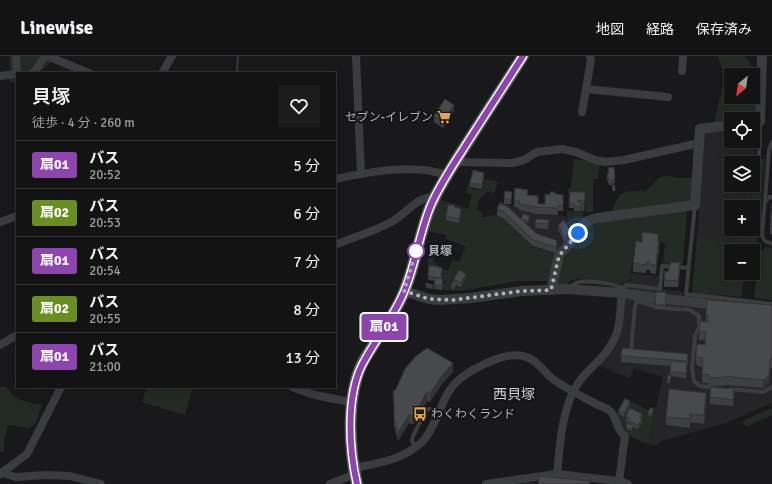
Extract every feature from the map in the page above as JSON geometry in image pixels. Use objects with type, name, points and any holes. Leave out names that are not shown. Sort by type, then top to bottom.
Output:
[{"type":"main road","points":[[355,475],[351,422],[354,385],[363,364],[404,291],[424,224],[435,196],[523,56]]},
{"type":"street","points":[[16,56],[17,72]]},
{"type":"street","points":[[35,72],[46,56],[86,72]]},
{"type":"street","points":[[163,72],[172,56]]},
{"type":"street","points":[[356,56],[362,174]]},
{"type":"street","points":[[582,112],[591,60],[590,56]]},
{"type":"street","points":[[682,72],[683,56]]},
{"type":"street","points":[[758,112],[762,56]]},
{"type":"street","points":[[0,76],[16,74]]},
{"type":"street","points":[[586,89],[668,97]]},
{"type":"street","points":[[551,290],[559,256],[587,221],[597,218],[695,205],[700,128],[724,126]]},
{"type":"street","points":[[455,162],[512,163],[524,160],[537,152],[562,149],[606,162],[624,160],[699,143]]},
{"type":"street","points":[[336,179],[362,174],[409,169],[433,171],[447,175]]},
{"type":"street","points":[[336,245],[395,220],[419,201],[428,196],[435,196]]},
{"type":"street","points":[[0,222],[16,216]]},
{"type":"street","points":[[404,291],[429,299],[453,300],[522,291],[567,289],[628,293],[660,303],[772,310]]},
{"type":"street","points":[[557,474],[561,432],[573,391],[586,372],[599,360],[617,332],[628,293]]},
{"type":"street","points":[[0,344],[16,335]]},
{"type":"street","points":[[330,484],[407,453],[415,448],[426,438],[452,387],[460,378],[478,367],[503,356],[517,355],[530,359],[554,380],[611,412],[617,428],[625,436],[624,482],[557,474],[486,484]]},
{"type":"street","points":[[1,473],[27,454],[60,388]]},
{"type":"street","points":[[294,388],[302,392],[318,396],[352,402]]},
{"type":"street","points":[[1,473],[16,477],[46,475],[70,476],[101,484]]},
{"type":"lane","points":[[772,142],[769,150],[762,236],[765,241],[772,244]]},
{"type":"lane","points":[[765,205],[767,198],[772,197]]},
{"type":"lane","points":[[695,205],[686,294],[772,304]]},
{"type":"lane","points":[[639,352],[631,352],[635,306],[628,293],[626,285],[660,288],[662,266],[688,268]]},
{"type":"lane","points":[[660,303],[690,310],[699,316],[699,328],[695,336],[692,368],[694,381],[700,386],[763,392],[772,387]]},
{"type":"lane","points":[[685,356],[693,357]]},
{"type":"lane","points":[[415,448],[412,440],[413,436],[426,410],[429,409],[439,412]]},
{"type":"shaded area","points":[[9,56],[58,56],[40,72],[16,72],[16,82],[10,82]]},
{"type":"shaded area","points":[[718,56],[745,56],[752,68],[724,68],[724,74]]},
{"type":"shaded area","points":[[724,81],[724,104],[757,104],[756,112],[724,112],[724,120],[714,122]]},
{"type":"shaded area","points":[[724,131],[724,148],[756,148],[755,156],[724,156],[724,192],[746,192],[744,200],[724,200],[724,236],[739,236],[738,239],[697,236],[704,135],[708,132]]},
{"type":"shaded area","points":[[574,159],[600,163],[598,179],[593,179],[593,212],[585,212],[586,196],[568,194],[568,189],[571,187]]},
{"type":"shaded area","points":[[761,159],[765,159],[760,215],[760,200],[744,200],[746,192],[760,192]]},
{"type":"shaded area","points":[[669,176],[677,178],[693,178],[692,201],[612,212],[620,195],[623,193],[632,191],[646,191],[660,177]]},
{"type":"shaded area","points":[[471,177],[470,188],[482,190],[485,179],[498,182],[494,193],[488,192],[480,198],[477,209],[482,212],[483,217],[496,215],[504,219],[533,247],[556,254],[548,281],[518,281],[460,291],[443,290],[443,283],[445,283],[445,281],[442,282],[443,272],[428,269],[428,242],[440,245],[441,251],[434,252],[433,261],[439,265],[439,267],[448,271],[452,260],[459,262],[466,246],[445,239],[446,235],[428,231],[439,199],[468,209],[472,195],[466,192]]},
{"type":"shaded area","points":[[501,202],[508,205],[513,205],[513,207],[519,208],[519,210],[531,213],[566,216],[567,224],[572,233],[556,254],[533,247],[504,219],[496,215]]},
{"type":"shaded area","points":[[687,210],[683,264],[680,266],[663,264],[665,243],[641,240],[639,249],[634,249],[629,283],[621,282],[621,284],[578,279],[570,281],[566,285],[558,285],[561,267],[570,248],[590,225],[600,221]]},
{"type":"shaded area","points":[[567,211],[584,212],[583,216],[585,218],[572,233],[567,224]]},
{"type":"shaded area","points":[[697,236],[738,239],[739,236],[758,236],[757,244],[724,244],[724,280],[743,280],[742,297],[692,293]]},
{"type":"shaded area","points":[[766,247],[772,248],[772,300],[754,298],[756,280],[760,280],[760,253]]},
{"type":"shaded area","points":[[630,273],[659,276],[658,283],[663,284],[663,289],[683,292],[683,296],[772,306],[772,403],[726,423],[662,441],[657,445],[648,444],[663,377],[634,368],[630,378],[597,365],[615,342],[623,304],[621,282],[629,283]]},
{"type":"shaded area","points":[[0,387],[6,387],[14,397],[33,404],[42,404],[36,423],[29,428],[8,425],[4,440],[4,451],[0,452]]},
{"type":"shaded area","points":[[147,388],[193,388],[185,415],[142,402]]},
{"type":"shaded area","points":[[624,398],[648,410],[656,407],[648,444],[631,437],[624,431],[616,414]]},
{"type":"shaded area","points":[[772,408],[772,415],[747,426],[744,425],[743,423],[745,420]]},
{"type":"building","points":[[445,99],[454,105],[443,122],[434,116]]},
{"type":"building","points":[[614,167],[615,178],[613,181],[609,181],[607,174],[609,174],[608,168]]},
{"type":"building","points":[[473,170],[484,173],[482,185],[470,183]]},
{"type":"building","points":[[612,185],[615,185],[615,191],[613,191]]},
{"type":"building","points":[[515,188],[528,190],[527,195],[538,196],[538,204],[545,204],[545,194],[550,195],[550,192],[555,192],[555,194],[563,195],[563,205],[558,205],[558,208],[536,207],[519,204],[520,201],[514,201]]},
{"type":"building","points":[[505,191],[512,192],[511,200],[504,199]]},
{"type":"building","points":[[570,192],[585,192],[585,201],[578,200],[578,202],[581,203],[581,207],[574,206],[574,204],[569,204]]},
{"type":"building","points":[[500,203],[508,207],[537,234],[556,240],[556,247],[533,240],[504,212],[497,209]]},
{"type":"building","points":[[772,203],[772,226],[770,225]]},
{"type":"building","points":[[582,204],[584,204],[584,209],[581,209]]},
{"type":"building","points":[[448,205],[455,205],[454,207],[461,209],[459,219],[446,216]]},
{"type":"building","points":[[523,214],[530,216],[528,221],[521,219]]},
{"type":"building","points":[[536,219],[549,220],[548,224],[535,223]]},
{"type":"building","points":[[564,220],[570,231],[565,238],[558,225]]},
{"type":"building","points":[[642,232],[658,234],[659,246],[658,245],[656,265],[650,265],[650,262],[646,262],[646,265],[633,263],[636,241],[642,242]]},
{"type":"building","points":[[671,262],[680,263],[678,281],[664,280],[665,271],[668,272]]},
{"type":"building","points":[[429,265],[442,268],[441,278],[428,276]]},
{"type":"building","points":[[459,270],[466,274],[461,283],[454,279]]},
{"type":"building","points":[[435,278],[443,279],[442,286],[434,285]]},
{"type":"building","points":[[454,281],[456,283],[454,288],[451,286]]},
{"type":"building","points":[[426,283],[433,285],[433,287],[426,286]]},
{"type":"building","points":[[656,292],[666,292],[665,305],[655,305]]},
{"type":"building","points":[[707,300],[772,305],[772,359],[770,359],[769,375],[763,380],[724,376],[724,378],[708,377],[709,375],[702,374],[703,358],[699,358],[696,355],[697,344],[705,345],[706,332],[699,332],[700,321],[708,322],[708,315],[706,315]]},
{"type":"building","points":[[427,348],[453,363],[441,377],[430,394],[427,392],[414,415],[409,415],[398,433],[394,418],[394,390],[395,391],[405,369],[415,357]]},
{"type":"building","points":[[622,348],[688,354],[687,361],[621,356]]},
{"type":"building","points":[[671,361],[687,363],[686,373],[670,372]]},
{"type":"building","points":[[668,375],[671,375],[670,381],[667,381]]},
{"type":"building","points":[[711,387],[734,389],[733,400],[710,397]]},
{"type":"building","points":[[669,389],[706,393],[704,415],[690,414],[690,419],[666,417]]},
{"type":"building","points":[[625,399],[630,401],[624,413],[619,410]]},
{"type":"building","points":[[650,408],[653,408],[652,414],[648,413]]},
{"type":"building","points":[[629,409],[642,414],[640,418],[642,419],[638,425],[628,421],[629,418],[626,417]]},
{"type":"building","points":[[627,423],[633,426],[632,429],[626,427]]},
{"type":"building","points":[[539,476],[590,481],[590,484],[538,484]]},
{"type":"waterway","points":[[237,72],[238,56]]},
{"type":"bus line","name":"扇01","points":[[357,484],[352,445],[351,422],[352,392],[357,378],[363,364],[404,291],[424,224],[435,196],[523,56]]},
{"type":"place","name":"セブン-イレブン","points":[[444,117]]},
{"type":"place","name":"貝塚","points":[[416,251]]},
{"type":"place","name":"わくわくランド","points":[[420,414]]},
{"type":"district","name":"西貝塚","points":[[514,394]]},
{"type":"route","points":[[416,251],[417,247],[404,291],[418,296],[429,299],[453,300],[522,291],[551,290],[559,256],[578,233]]}]
